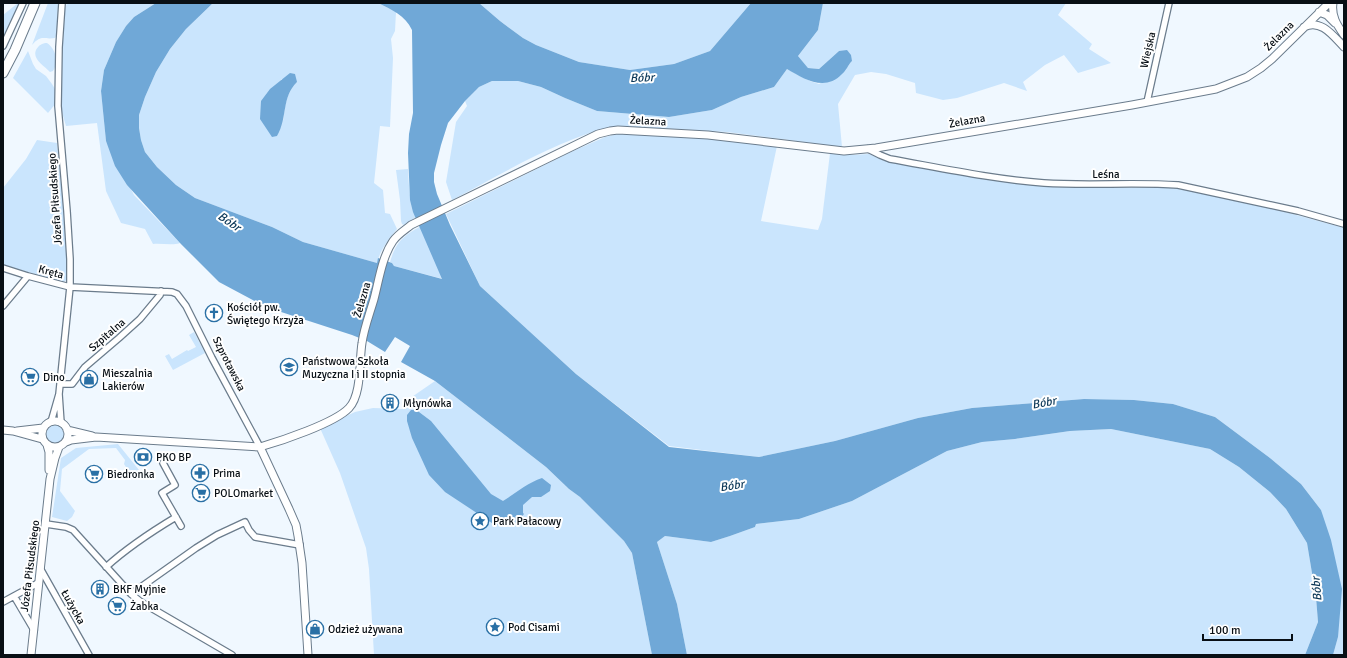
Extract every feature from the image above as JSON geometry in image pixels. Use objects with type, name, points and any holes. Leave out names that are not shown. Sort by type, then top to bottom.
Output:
[{"type":"main road","points":[[3,73],[15,50],[35,3]]},
{"type":"street","points":[[3,46],[23,3]]},
{"type":"street","name":"Józefa Piłsudskiego","points":[[59,394],[70,287],[67,211],[58,106],[59,47],[62,3]]},
{"type":"street","name":"Wiejska","points":[[1147,102],[1169,3]]},
{"type":"street","name":"Żelazna","points":[[96,437],[260,447],[277,442],[339,416],[349,408],[355,396],[362,342],[385,260],[394,240],[401,232],[411,225],[582,142],[610,131],[708,135],[844,151],[868,149],[1147,102],[1206,91],[1246,77],[1272,59],[1329,3]]},
{"type":"street","points":[[1333,3],[1333,12],[1337,25]]},
{"type":"street","points":[[1319,12],[1327,15],[1344,35]]},
{"type":"street","points":[[1319,12],[1321,21],[1344,47]]},
{"type":"street","points":[[1302,28],[1311,24],[1328,30]]},
{"type":"street","name":"Leśna","points":[[868,149],[880,156],[890,159],[990,177],[1057,184],[1178,184],[1298,211],[1344,224]]},
{"type":"street","name":"Kręta","points":[[3,268],[70,287]]},
{"type":"street","name":"Kręta","points":[[3,306],[28,276]]},
{"type":"street","name":"Szprotawska","points":[[70,287],[172,292],[177,294],[186,306],[260,447],[296,525],[300,545],[308,655]]},
{"type":"street","name":"Szpitalna","points":[[60,384],[72,384],[85,367],[140,319],[160,295],[161,291]]},
{"type":"street","points":[[51,422],[56,399],[59,394]]},
{"type":"street","points":[[59,394],[61,423]]},
{"type":"street","points":[[13,431],[43,428],[54,421],[61,423],[67,430],[68,434],[66,442]]},
{"type":"street","points":[[42,439],[43,428]]},
{"type":"street","points":[[3,430],[13,431],[42,439],[47,445],[49,452],[50,479]]},
{"type":"street","points":[[67,430],[96,437]]},
{"type":"street","points":[[47,445],[55,448],[66,442],[96,437]]},
{"type":"street","points":[[50,479],[59,447]]},
{"type":"street","points":[[163,463],[175,485],[162,493],[181,526]]},
{"type":"street","name":"Józefa Piłsudskiego","points":[[31,655],[50,479]]},
{"type":"street","points":[[106,567],[126,550],[176,517]]},
{"type":"street","points":[[131,594],[202,544],[245,522],[255,537],[300,545]]},
{"type":"street","points":[[46,524],[66,527],[73,530],[131,594],[141,602],[232,655]]},
{"type":"street","name":"Łużycka","points":[[40,568],[89,655]]},
{"type":"street","points":[[3,602],[38,583]]},
{"type":"street","points":[[14,596],[34,630]]},
{"type":"shaded area","points":[[20,3],[3,41],[3,15]]},
{"type":"shaded area","points":[[48,3],[58,3],[57,34],[55,38],[41,38],[32,45]]},
{"type":"shaded area","points":[[67,3],[156,3],[134,17],[126,26],[116,42],[104,70],[101,91],[106,141],[134,195],[180,243],[153,244],[145,229],[121,223],[106,191],[97,123],[66,126],[61,109],[61,73],[65,9]]},
{"type":"shaded area","points":[[213,3],[378,3],[396,12],[395,31],[391,39],[393,58],[390,127],[380,126],[374,183],[383,190],[385,213],[390,214],[397,229],[383,249],[377,263],[303,242],[272,227],[195,198],[176,185],[157,167],[145,152],[139,128],[139,115],[156,72],[170,49],[186,29]],"holes":[[[281,79],[297,82],[288,95],[283,121]]]},
{"type":"shaded area","points":[[479,3],[751,3],[710,51],[674,64],[630,70],[579,62],[536,45],[523,38]]},
{"type":"shaded area","points":[[823,3],[1066,3],[1058,15],[1092,44],[1089,49],[1111,63],[1078,73],[1064,55],[1045,65],[1023,82],[1027,91],[1004,83],[957,98],[943,100],[916,93],[915,83],[886,74],[871,72],[855,75],[838,104],[842,147],[727,132],[615,126],[573,139],[552,148],[452,200],[446,182],[456,122],[467,106],[465,101],[479,87],[492,81],[518,81],[541,87],[597,111],[669,117],[712,110],[741,97],[774,87],[787,69],[819,84],[847,67],[852,61],[839,51],[819,69],[808,68],[798,56],[818,30]]},
{"type":"shaded area","points":[[47,43],[53,49],[56,56],[55,67],[53,71],[50,72],[39,62],[35,53],[39,46]]},
{"type":"shaded area","points":[[28,51],[36,69],[46,76],[55,89],[56,103],[48,113],[13,78]]},
{"type":"shaded area","points":[[619,134],[709,137],[777,146],[761,221],[818,230],[822,219],[830,153],[852,155],[869,154],[882,160],[969,176],[1048,187],[1171,188],[1199,192],[1278,210],[1344,228],[1344,655],[1333,655],[1338,637],[1321,510],[1301,484],[1270,458],[1215,417],[1173,404],[1134,400],[1084,399],[972,408],[918,418],[835,441],[759,457],[669,446],[576,374],[480,286],[446,214],[571,152],[605,137]]},
{"type":"shaded area","points":[[37,140],[57,143],[64,211],[67,263],[67,280],[63,282],[3,265],[3,188],[26,159]]},
{"type":"shaded area","points":[[408,169],[411,200],[416,217],[404,225],[401,221],[396,170]]},
{"type":"shaded area","points":[[421,226],[443,279],[394,266],[390,262],[395,249],[401,240]]},
{"type":"shaded area","points":[[194,332],[205,353],[173,370],[165,356],[169,354],[172,359],[187,350],[188,351],[196,347],[189,335]]},
{"type":"shaded area","name":"Park Pałacowy","points":[[435,381],[546,467],[569,489],[580,497],[624,541],[632,553],[652,655],[374,655],[369,569],[366,548],[340,473],[320,428],[355,412],[373,408],[405,409],[406,401]]},
{"type":"shaded area","points":[[55,425],[61,428],[64,434],[61,440],[55,443],[49,440],[46,434],[49,428]]},
{"type":"shaded area","points":[[1111,429],[1210,449],[1239,467],[1270,492],[1286,509],[1307,543],[1316,597],[1318,622],[1305,655],[687,655],[677,604],[657,542],[665,536],[711,542],[755,527],[756,524],[799,519],[852,501],[947,451],[982,442],[1070,431]]},
{"type":"shaded area","points":[[118,444],[139,470],[131,475],[124,464],[125,460],[116,448],[89,449],[62,469],[60,491],[75,511],[72,517],[67,521],[52,517],[61,458],[76,448]]},
{"type":"water","name":"Bóbr","points":[[156,3],[213,3],[186,29],[170,49],[156,72],[145,97],[139,115],[141,140],[145,152],[157,167],[176,185],[195,198],[272,227],[303,242],[377,263],[378,258],[392,263],[394,266],[442,279],[413,212],[410,200],[408,153],[409,134],[413,113],[412,30],[406,20],[378,3],[479,3],[523,38],[536,45],[579,62],[630,70],[674,64],[710,51],[751,3],[823,3],[818,30],[798,56],[808,68],[819,69],[839,51],[847,50],[851,55],[852,61],[843,73],[829,82],[822,83],[807,80],[787,69],[774,87],[741,97],[712,110],[669,117],[597,111],[541,87],[518,81],[492,81],[479,87],[465,101],[448,123],[434,173],[434,182],[437,194],[450,225],[480,286],[576,374],[669,447],[759,457],[835,441],[918,418],[972,408],[1084,399],[1134,400],[1173,404],[1215,417],[1270,458],[1301,484],[1321,510],[1331,540],[1342,589],[1338,637],[1333,655],[1305,655],[1318,622],[1316,597],[1307,543],[1286,509],[1270,492],[1239,467],[1210,449],[1111,429],[1070,431],[982,442],[947,451],[852,501],[799,519],[756,524],[755,527],[711,542],[665,536],[657,542],[677,604],[687,655],[652,655],[632,553],[624,541],[580,497],[569,489],[546,467],[435,381],[401,362],[410,346],[395,337],[385,352],[367,341],[352,335],[260,304],[219,282],[180,243],[127,185],[115,166],[106,141],[101,91],[104,70],[116,42],[126,26],[134,17]]},
{"type":"water","points":[[290,73],[295,74],[297,82],[289,95],[283,122],[277,136],[272,137],[260,119],[261,101],[270,89]]},
{"type":"water","points":[[411,410],[419,410],[419,412],[431,421],[491,494],[503,501],[526,485],[542,478],[551,485],[550,491],[541,497],[532,497],[523,505],[524,514],[518,521],[510,526],[495,525],[445,492],[429,475],[412,438],[407,421],[407,415]]},
{"type":"place","name":"Kościół pw. Świętego Krzyża","points":[[214,313]]},
{"type":"place","name":"Państwowa Szkoła Muzyczna I i II stopnia","points":[[289,367]]},
{"type":"place","name":"Dino","points":[[30,377]]},
{"type":"place","name":"Mieszalnia Lakierów","points":[[89,379]]},
{"type":"place","name":"Młynówka","points":[[390,403]]},
{"type":"place","name":"PKO BP","points":[[143,457]]},
{"type":"place","name":"Prima","points":[[200,473]]},
{"type":"place","name":"Biedronka","points":[[94,474]]},
{"type":"place","name":"POLOmarket","points":[[201,493]]},
{"type":"place","name":"Park Pałacowy","points":[[480,521]]},
{"type":"place","name":"BKF Myjnie","points":[[100,589]]},
{"type":"place","name":"Żabka","points":[[117,606]]},
{"type":"place","name":"Pod Cisami","points":[[495,627]]},
{"type":"place","name":"Odzież używana","points":[[315,629]]}]
